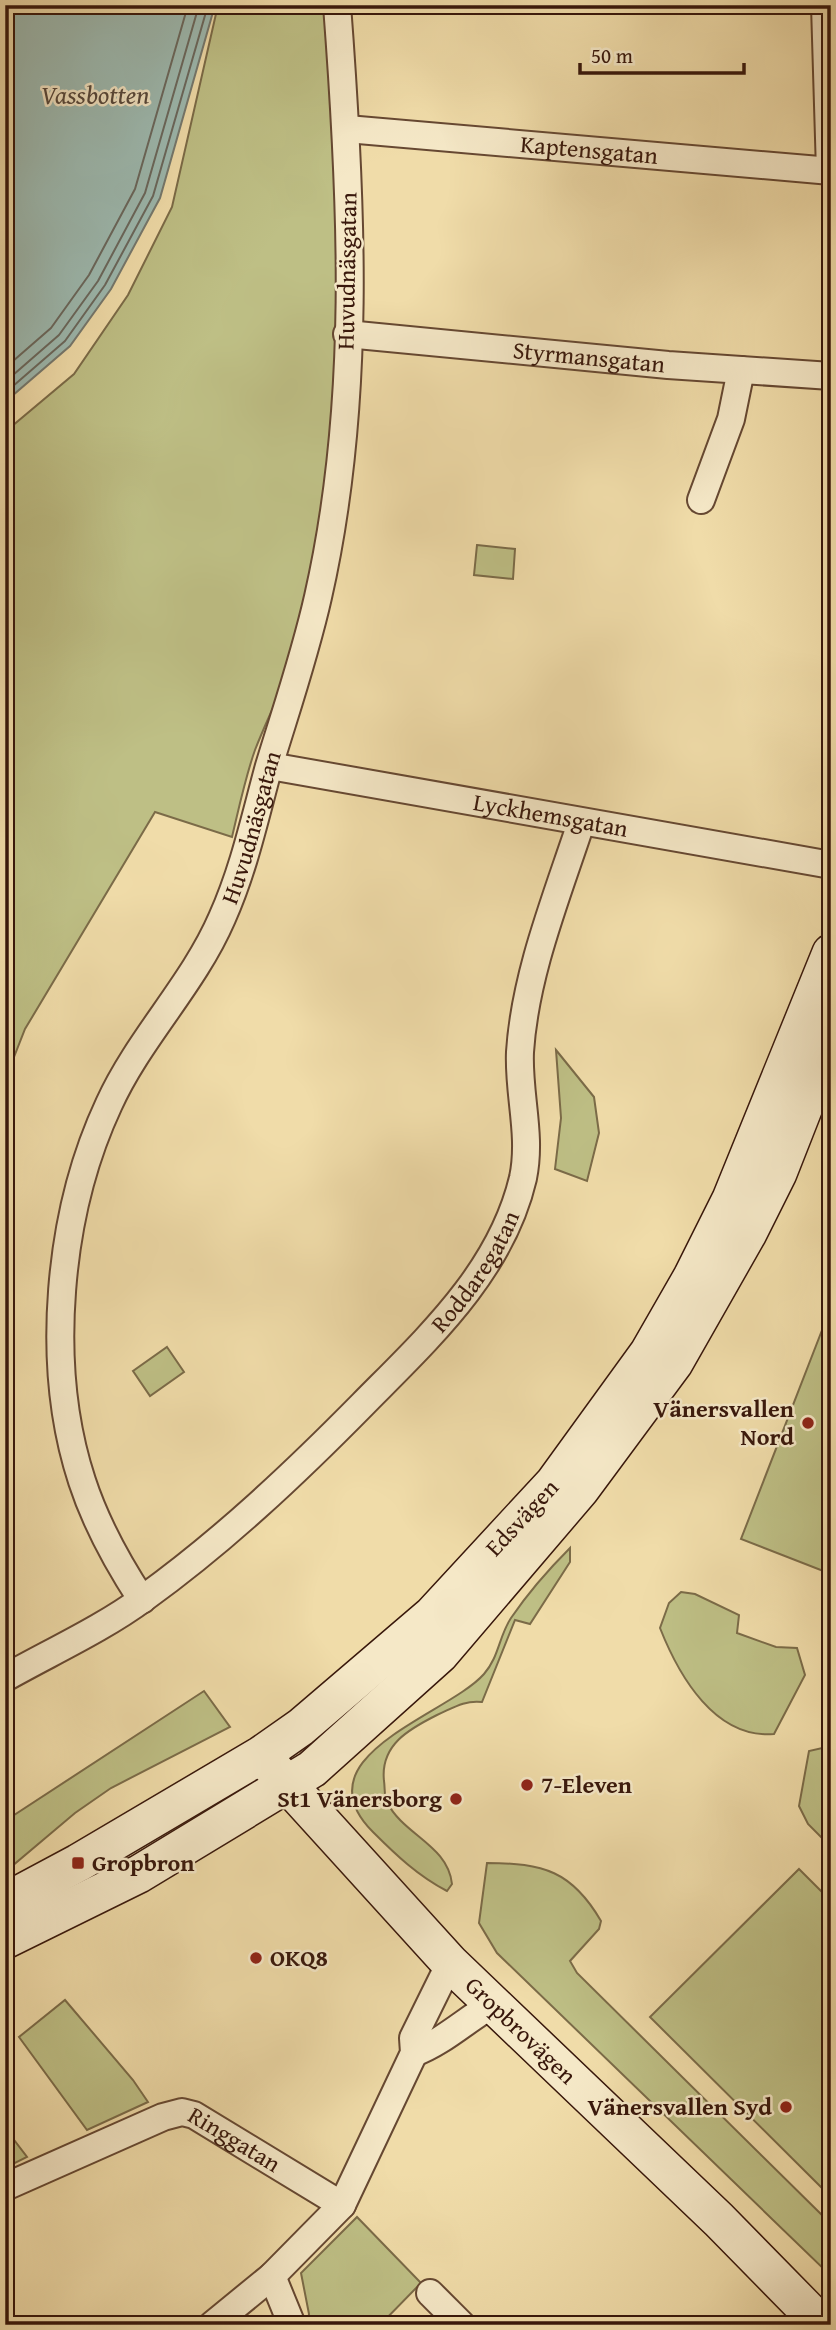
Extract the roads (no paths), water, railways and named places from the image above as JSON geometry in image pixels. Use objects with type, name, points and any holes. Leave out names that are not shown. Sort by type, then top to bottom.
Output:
[{"type":"main road","name":"Edsvägen","points":[[5,1902],[78,1863],[261,1755],[301,1727],[432,1615],[554,1483],[649,1352],[692,1277],[731,1199],[831,953]]},
{"type":"main road","name":"Edsvägen","points":[[5,1940],[139,1874],[288,1785],[312,1769],[440,1654],[580,1490],[674,1363],[748,1233],[778,1172],[831,1038]]},
{"type":"main road","points":[[261,1755],[288,1785]]},
{"type":"main road","name":"Gropbrovägen","points":[[288,1785],[450,1963],[719,2220],[822,2325]]},
{"type":"street","name":"Huvudnäsgatan","points":[[142,1600],[101,1532],[80,1477],[72,1441],[64,1381],[61,1324],[67,1245],[85,1169],[109,1102],[213,937],[243,862],[305,651],[329,550],[339,488],[344,430],[347,334],[346,129],[337,5]]},
{"type":"street","points":[[825,5],[830,171]]},
{"type":"street","name":"Kaptensgatan","points":[[346,129],[830,171]]},
{"type":"street","name":"Styrmansgatan","points":[[347,334],[831,376]]},
{"type":"street","points":[[701,500],[731,419],[741,370]]},
{"type":"street","name":"Lyckhemsgatan","points":[[270,766],[831,865]]},
{"type":"street","name":"Roddaregatan","points":[[5,1678],[142,1600],[227,1534],[327,1441],[446,1320],[495,1247],[513,1210],[523,1176],[527,1138],[520,1053],[525,1011],[581,823]]},
{"type":"street","points":[[212,2325],[272,2276],[342,2205],[414,2053],[413,2038],[450,1963]]},
{"type":"street","points":[[414,2053],[436,2045],[458,2026],[493,2004]]},
{"type":"street","name":"Ringgatan","points":[[5,2187],[163,2117],[182,2112],[194,2115],[342,2205]]},
{"type":"street","points":[[272,2276],[292,2325]]},
{"type":"street","points":[[430,2293],[462,2325]]},
{"type":"water","name":"Vassbotten","points":[[5,5],[215,5],[160,198],[111,289],[70,346],[5,402]]},
{"type":"place","name":"Vänersvallen Nord","points":[[808,1423]]},
{"type":"place","name":"7-Eleven","points":[[527,1785]]},
{"type":"place","name":"St1 Vänersborg","points":[[456,1799]]},
{"type":"place","name":"Gropbron","points":[[78,1863]]},
{"type":"place","name":"OKQ8","points":[[256,1958]]},
{"type":"place","name":"Vänersvallen Syd","points":[[786,2107]]}]
